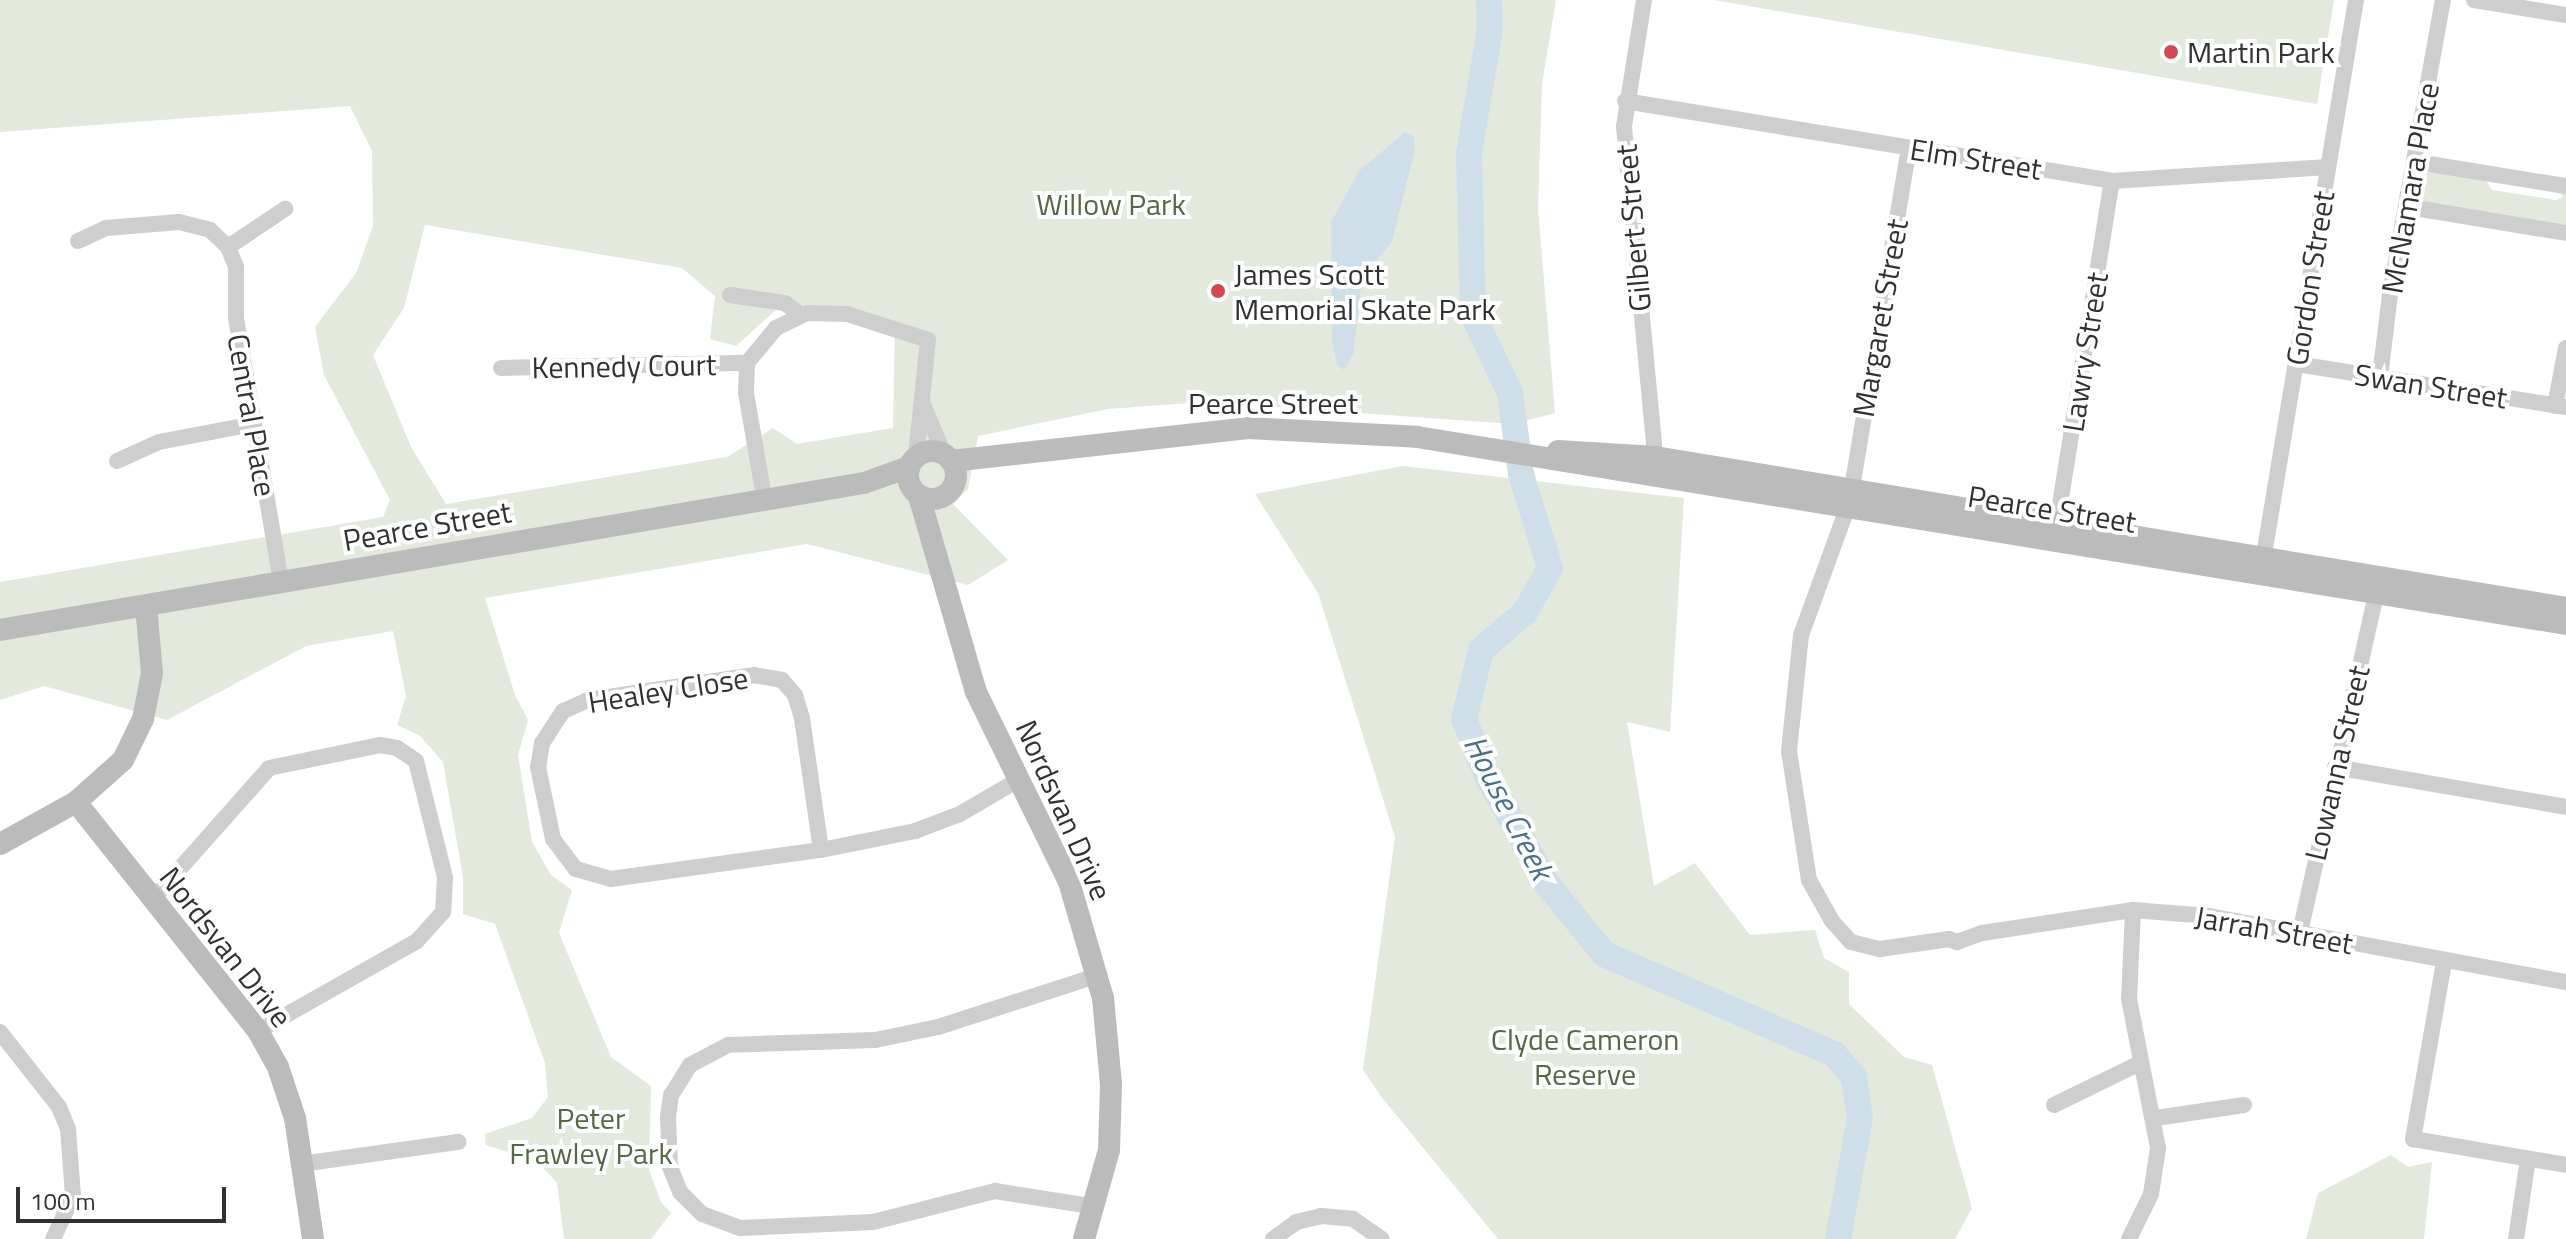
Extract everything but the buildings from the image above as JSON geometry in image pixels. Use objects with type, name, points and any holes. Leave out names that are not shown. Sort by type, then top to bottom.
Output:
[{"type":"main road","name":"Pearce Street","points":[[0,630],[764,497],[864,483],[929,451],[947,458],[1017,456],[1141,436],[1248,428],[1344,430],[1530,455],[1555,451],[2262,564]]},
{"type":"main road","name":"Pearce Street","points":[[864,483],[916,494],[949,491],[1017,456]]},
{"type":"main road","name":"Nordsvan Drive","points":[[938,552],[949,491],[947,458]]},
{"type":"main road","name":"Nordsvan Drive","points":[[912,462],[916,494],[938,552],[952,621],[976,692],[1069,882],[1096,976],[1111,1084],[1109,1150],[1096,1207],[1084,1239]]},
{"type":"main road","name":"Pearce Street","points":[[1850,497],[2057,523],[2566,624]]},
{"type":"main road","name":"Pearce Street","points":[[2377,585],[2566,608]]},
{"type":"main road","points":[[0,844],[76,802],[123,760],[148,696],[139,607]]},
{"type":"main road","name":"Nordsvan Drive","points":[[76,802],[258,1031],[283,1080],[313,1239]]},
{"type":"street","name":"Gilbert Street","points":[[1644,0],[1625,101],[1656,465]]},
{"type":"street","name":"Gordon Street","points":[[2262,564],[2356,0]]},
{"type":"street","name":"McNamara Place","points":[[2380,377],[2390,294],[2409,207],[2443,0]]},
{"type":"street","points":[[2474,0],[2566,15]]},
{"type":"street","name":"Elm Street","points":[[1625,101],[2112,181],[2328,167]]},
{"type":"street","name":"Margaret Street","points":[[1850,497],[1909,148]]},
{"type":"street","points":[[2417,162],[2566,186]]},
{"type":"street","name":"Lawry Street","points":[[2057,523],[2112,181]]},
{"type":"street","points":[[2409,207],[2566,233]]},
{"type":"street","points":[[78,241],[106,228],[188,223],[210,230],[228,247],[285,209]]},
{"type":"street","name":"Central Place","points":[[228,247],[236,267],[236,318],[281,582]]},
{"type":"street","points":[[730,295],[785,303],[801,315],[847,314],[928,340],[912,462]]},
{"type":"street","name":"Kennedy Court","points":[[764,497],[746,393],[747,363],[776,328],[801,315]]},
{"type":"street","points":[[2561,406],[2566,348]]},
{"type":"street","name":"Kennedy Court","points":[[501,368],[747,363]]},
{"type":"street","name":"Swan Street","points":[[2297,364],[2561,406]]},
{"type":"street","points":[[922,400],[947,458]]},
{"type":"street","points":[[117,461],[159,442],[253,424]]},
{"type":"street","name":"Jarrah Street","points":[[1850,497],[1801,635],[1789,711],[1792,787],[1803,846],[1819,877],[1819,892],[1832,921],[1861,946],[1890,949],[1949,939],[1975,940],[1982,933],[2133,910],[2300,932],[2444,962],[2566,982]]},
{"type":"street","name":"Lowanna Street","points":[[2300,932],[2377,585]]},
{"type":"street","name":"Healey Close","points":[[821,850],[802,718],[795,695],[782,680],[755,675],[588,700],[563,711],[542,743],[538,767],[546,820],[564,856],[585,874],[611,879],[821,850],[915,831],[960,814],[1020,779]]},
{"type":"street","points":[[152,900],[269,768],[380,745],[416,761],[445,877],[443,912],[417,941],[258,1031]]},
{"type":"street","points":[[2335,767],[2566,807]]},
{"type":"street","points":[[2129,1239],[2158,1169],[2156,1118],[2140,1063],[2129,999],[2133,910]]},
{"type":"street","points":[[2444,962],[2413,1139],[2566,1165]]},
{"type":"street","points":[[1096,976],[938,1027],[888,1038],[728,1045],[707,1052],[690,1065],[671,1095],[668,1141],[670,1167],[680,1192],[702,1214],[740,1228],[873,1222],[995,1191],[1096,1207]]},
{"type":"street","points":[[0,1032],[59,1107],[68,1129],[73,1196],[53,1239]]},
{"type":"street","points":[[2054,1105],[2140,1063]]},
{"type":"street","points":[[2156,1118],[2244,1105]]},
{"type":"street","points":[[301,1164],[458,1142]]},
{"type":"street","points":[[2516,1239],[2528,1159]]},
{"type":"street","points":[[1273,1239],[1296,1222],[1321,1216],[1353,1219],[1382,1239]]},
{"type":"green space","name":"Willow Park","points":[[0,0],[1556,0],[1542,84],[1538,209],[1555,413],[1514,424],[1204,402],[1108,409],[978,436],[968,489],[953,504],[1008,560],[968,585],[807,544],[485,598],[515,695],[528,720],[518,755],[532,842],[551,875],[572,890],[559,933],[611,1057],[651,1086],[649,1170],[661,1202],[671,1213],[651,1239],[564,1239],[557,1183],[538,1162],[486,1145],[485,1134],[532,1118],[548,1097],[545,1063],[495,924],[463,914],[463,877],[443,762],[419,735],[397,725],[406,696],[393,631],[306,646],[167,720],[44,686],[0,700],[0,582],[383,517],[390,500],[324,375],[315,327],[356,273],[373,226],[372,151],[350,106],[0,132]],"holes":[[[425,225],[682,268],[715,296],[710,339],[736,346],[776,310],[895,323],[893,428],[797,444],[773,428],[727,457],[446,504],[411,447],[373,355],[404,308]]]},
{"type":"green space","name":"Martin Park","points":[[1714,0],[2334,0],[2317,104]]},
{"type":"green space","points":[[2431,170],[2484,177],[2492,190],[2556,200],[2563,197],[2557,189],[2566,191],[2566,228],[2423,202],[2421,178]]},
{"type":"green space","name":"Clyde Cameron Reserve","points":[[1402,466],[1684,498],[1670,732],[1627,722],[1654,886],[1695,863],[1750,935],[1815,930],[1824,958],[1849,972],[1849,1004],[1904,1057],[1932,1065],[1972,1208],[1955,1239],[1498,1239],[1383,1099],[1363,1070],[1395,837],[1318,593],[1255,494]]},
{"type":"green space","points":[[2391,1155],[2408,1167],[2432,1162],[2424,1239],[2306,1239],[2318,1193]]},
{"type":"shaded area","points":[[1405,132],[1414,137],[1415,149],[1392,241],[1362,279],[1353,355],[1344,370],[1337,365],[1332,341],[1331,222],[1359,171]]},
{"type":"waterway","name":"House Creek","points":[[1489,0],[1490,29],[1469,153],[1473,315],[1510,393],[1521,474],[1550,568],[1525,612],[1481,650],[1464,719],[1486,774],[1547,884],[1604,954],[1834,1054],[1854,1077],[1860,1118],[1838,1239]]},
{"type":"place","name":"Martin Park","points":[[2171,52]]},
{"type":"place","name":"James Scott Memorial Skate Park","points":[[1218,291]]},
{"type":"park label","name":"Peter Frawley Park","points":[[591,1135]]}]
